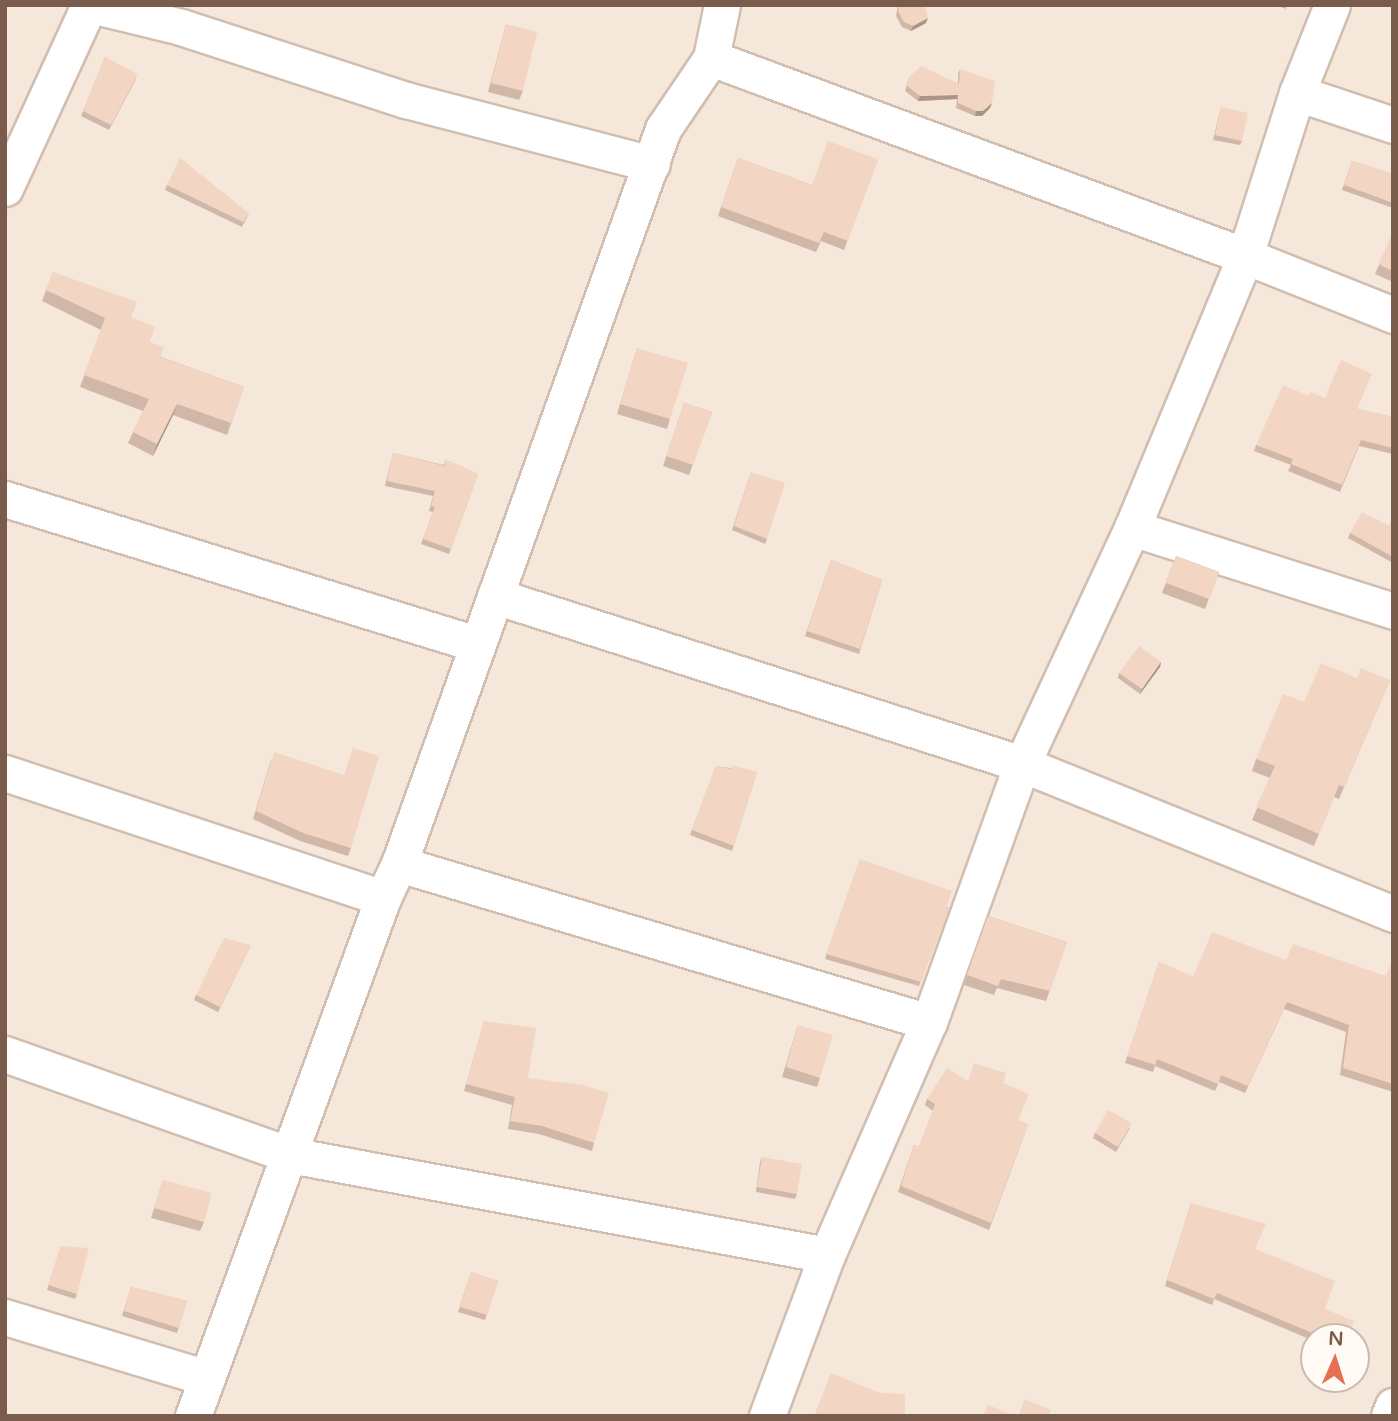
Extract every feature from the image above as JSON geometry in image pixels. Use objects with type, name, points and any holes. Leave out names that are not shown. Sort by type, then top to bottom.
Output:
[{"type":"street","points":[[5,187],[90,5],[181,27],[406,100],[652,164]]},
{"type":"street","points":[[192,1416],[383,898],[399,864],[663,129],[711,58],[722,5]]},
{"type":"street","points":[[767,1416],[827,1255],[929,1022],[1023,764],[1132,528],[1245,256],[1297,93],[1332,5]]},
{"type":"street","points":[[711,58],[1245,256],[1393,315]]},
{"type":"street","points":[[1297,93],[1393,125]]},
{"type":"street","points":[[5,499],[476,644]]},
{"type":"street","points":[[1132,528],[1393,611]]},
{"type":"street","points":[[495,596],[1023,764],[1393,914]]},
{"type":"street","points":[[5,773],[383,898]]},
{"type":"street","points":[[399,864],[929,1022]]},
{"type":"street","points":[[5,1054],[290,1155],[827,1255]]},
{"type":"street","points":[[5,1317],[207,1378]]},
{"type":"street","points":[[1390,1416],[1393,1406]]},
{"type":"shaded area","points":[[5,5],[1393,5],[1393,1416],[5,1416]]},
{"type":"building","points":[[899,5],[925,5],[928,18],[913,26],[904,22],[898,11]]},
{"type":"building","points":[[506,24],[537,32],[523,91],[491,83]]},
{"type":"building","points":[[105,57],[138,74],[111,125],[83,111]]},
{"type":"building","points":[[921,66],[959,84],[960,69],[995,81],[992,103],[983,111],[976,111],[958,103],[958,95],[920,96],[907,86],[909,77]]},
{"type":"building","points":[[1221,107],[1248,113],[1242,141],[1215,135]]},
{"type":"building","points":[[828,141],[878,159],[848,241],[824,232],[819,243],[721,207],[738,158],[812,185]]},
{"type":"building","points":[[180,158],[249,213],[243,222],[167,185]]},
{"type":"building","points":[[1352,161],[1393,174],[1393,203],[1344,185]]},
{"type":"building","points":[[1393,233],[1393,271],[1378,264]]},
{"type":"building","points":[[53,272],[137,302],[131,317],[155,327],[150,342],[164,347],[160,357],[244,387],[231,423],[177,404],[157,444],[133,432],[149,399],[84,375],[105,318],[46,290]]},
{"type":"building","points":[[637,348],[688,363],[670,419],[620,404]]},
{"type":"building","points":[[1341,360],[1372,374],[1357,409],[1393,417],[1393,448],[1361,440],[1342,485],[1291,464],[1293,459],[1256,445],[1283,385],[1309,396],[1311,392],[1325,398]]},
{"type":"building","points":[[684,403],[712,412],[693,465],[666,456]]},
{"type":"building","points":[[393,453],[445,466],[446,460],[478,474],[451,549],[423,539],[435,507],[431,506],[435,491],[387,481]]},
{"type":"building","points":[[751,472],[785,483],[767,539],[734,526]]},
{"type":"building","points":[[1362,512],[1389,526],[1393,518],[1393,557],[1350,533]]},
{"type":"building","points":[[1176,556],[1219,572],[1209,599],[1166,583]]},
{"type":"building","points":[[831,560],[882,580],[860,649],[807,631]]},
{"type":"building","points":[[1139,646],[1161,662],[1142,689],[1119,673]]},
{"type":"building","points":[[1321,663],[1357,678],[1361,668],[1390,680],[1344,787],[1339,785],[1319,834],[1256,807],[1275,766],[1256,759],[1283,694],[1304,702]]},
{"type":"building","points":[[353,748],[379,756],[351,848],[303,833],[256,811],[274,752],[344,775]]},
{"type":"building","points":[[732,765],[757,772],[734,846],[692,830],[716,766],[731,769]]},
{"type":"building","points":[[860,859],[952,891],[946,908],[949,908],[921,982],[826,954]]},
{"type":"building","points":[[988,916],[1067,942],[1050,991],[1001,979],[998,986],[967,975]]},
{"type":"building","points":[[1212,932],[1286,960],[1293,944],[1386,976],[1393,961],[1393,1084],[1343,1068],[1349,1025],[1287,1002],[1248,1086],[1221,1075],[1218,1084],[1157,1059],[1155,1065],[1127,1056],[1159,962],[1193,977]]},
{"type":"building","points":[[224,938],[251,945],[220,1007],[196,995]]},
{"type":"building","points":[[484,1021],[536,1028],[528,1078],[583,1085],[609,1093],[594,1143],[542,1126],[510,1121],[515,1097],[466,1084]]},
{"type":"building","points":[[798,1025],[833,1035],[820,1078],[786,1067]]},
{"type":"building","points":[[974,1063],[1006,1073],[1003,1083],[1029,1094],[1018,1120],[1028,1125],[991,1223],[901,1186],[914,1145],[919,1147],[935,1104],[927,1099],[947,1068],[968,1081]]},
{"type":"building","points":[[1108,1110],[1132,1123],[1118,1147],[1095,1133]]},
{"type":"building","points":[[762,1157],[802,1164],[797,1194],[757,1187]]},
{"type":"building","points":[[163,1180],[212,1193],[204,1222],[154,1208]]},
{"type":"building","points":[[1191,1203],[1266,1224],[1255,1249],[1335,1281],[1325,1309],[1354,1321],[1300,1323],[1300,1328],[1217,1293],[1214,1299],[1167,1280]]},
{"type":"building","points":[[61,1246],[89,1248],[77,1294],[48,1285]]},
{"type":"building","points":[[471,1272],[498,1281],[487,1315],[460,1307]]},
{"type":"building","points":[[131,1287],[187,1301],[179,1328],[124,1311]]},
{"type":"building","points":[[831,1373],[880,1393],[905,1394],[905,1416],[814,1416]]},
{"type":"building","points":[[1025,1399],[1051,1410],[1049,1416],[1018,1416]]},
{"type":"building","points":[[988,1405],[1015,1416],[983,1416]]}]
